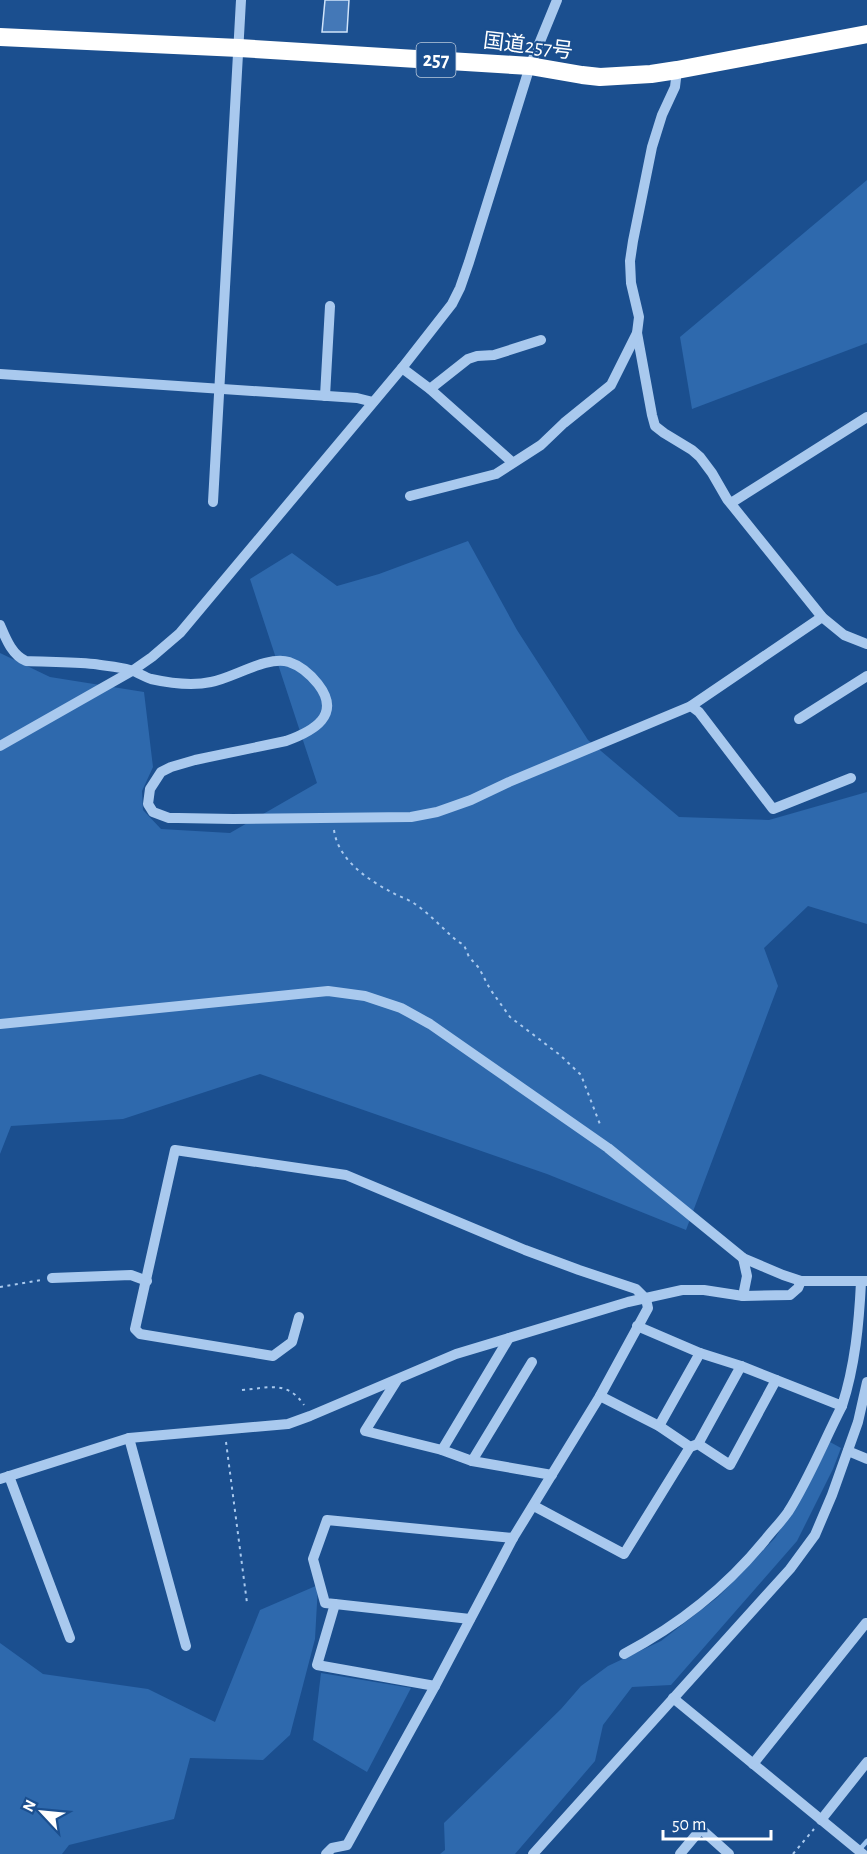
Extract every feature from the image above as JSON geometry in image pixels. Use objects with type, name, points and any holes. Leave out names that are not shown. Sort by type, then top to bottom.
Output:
[{"type":"highway","name":"国道257号","points":[[0,37],[239,48],[530,66],[600,76],[651,74],[677,70],[867,34]]},
{"type":"street","points":[[213,502],[241,0]]},
{"type":"street","points":[[0,746],[132,671],[169,643],[191,621],[402,368],[452,304],[460,288],[489,203],[530,66],[557,0]]},
{"type":"street","points":[[677,70],[675,87],[662,115],[652,147],[630,261],[631,283],[639,317],[637,333],[655,426],[700,457],[731,503],[822,617],[844,635],[867,644]]},
{"type":"street","points":[[325,396],[330,306]]},
{"type":"street","points":[[410,496],[496,474],[541,445],[611,385],[637,333]]},
{"type":"street","points":[[430,389],[468,359],[494,355],[540,339]]},
{"type":"street","points":[[402,368],[430,389],[512,462]]},
{"type":"street","points":[[0,374],[357,398],[373,402]]},
{"type":"street","points":[[731,503],[867,417]]},
{"type":"street","points":[[0,626],[14,652],[26,662],[85,663],[132,671],[150,679],[181,683],[209,683],[272,662],[287,661],[302,668],[316,682],[328,700],[328,708],[320,723],[286,741],[171,766],[161,772],[150,789],[148,804],[153,812],[170,818],[333,818],[411,817],[437,812],[471,800],[691,706],[822,617]]},
{"type":"street","points":[[799,719],[867,676]]},
{"type":"street","points":[[691,706],[699,712],[773,809],[851,778]]},
{"type":"street","points":[[0,1024],[328,991],[365,996],[401,1008],[430,1024],[608,1148],[743,1258],[801,1281],[865,1281],[847,1390],[842,1406],[787,1513],[729,1580],[686,1617],[624,1654]]},
{"type":"street","points":[[299,1317],[292,1342],[273,1356],[140,1334],[135,1329],[175,1150],[345,1175],[525,1250],[636,1289],[646,1299],[648,1308],[600,1396],[513,1538],[347,1845],[332,1848],[326,1854]]},
{"type":"street","points":[[743,1258],[747,1276],[743,1296]]},
{"type":"street","points":[[52,1278],[131,1275],[147,1281]]},
{"type":"street","points":[[70,1638],[4,1477],[129,1438],[288,1424],[456,1354],[628,1302],[682,1290],[704,1290],[743,1296],[790,1295],[798,1288],[801,1281]]},
{"type":"street","points":[[637,1326],[700,1353],[741,1366],[842,1406]]},
{"type":"street","points":[[442,1450],[509,1338]]},
{"type":"street","points":[[659,1426],[700,1353]]},
{"type":"street","points":[[472,1461],[532,1362]]},
{"type":"street","points":[[534,1506],[624,1554],[694,1445],[741,1366]]},
{"type":"street","points":[[397,1380],[365,1431],[442,1450],[472,1461],[552,1475]]},
{"type":"street","points":[[600,1396],[730,1465],[776,1380]]},
{"type":"street","points":[[533,1854],[790,1569],[815,1535],[858,1422],[867,1382]]},
{"type":"street","points":[[129,1438],[186,1646]]},
{"type":"street","points":[[848,1451],[867,1459]]},
{"type":"street","points":[[470,1619],[325,1603],[313,1559],[327,1520],[513,1538]]},
{"type":"street","points":[[335,1604],[316,1665],[435,1686]]},
{"type":"street","points":[[753,1764],[867,1624]]},
{"type":"street","points":[[673,1698],[863,1854]]},
{"type":"street","points":[[821,1820],[867,1762]]},
{"type":"street","points":[[680,1854],[701,1829],[729,1854]]},
{"type":"path","points":[[333,818],[335,838],[352,864],[376,884],[414,903],[464,945],[510,1017],[560,1055],[581,1076],[608,1148]]},
{"type":"path","points":[[0,1287],[52,1278]]},
{"type":"path","points":[[242,1390],[289,1389],[297,1395],[310,1416]]},
{"type":"path","points":[[225,1430],[247,1603]]},
{"type":"path","points":[[793,1854],[821,1820]]},
{"type":"shaded area","points":[[867,180],[867,343],[692,409],[680,337]]},
{"type":"shaded area","points":[[468,541],[517,630],[588,740],[679,817],[769,820],[867,792],[867,924],[808,906],[764,948],[778,986],[686,1230],[547,1174],[260,1074],[123,1119],[11,1126],[0,1154],[0,653],[50,677],[144,692],[153,767],[142,791],[143,810],[161,829],[230,833],[317,783],[250,579],[292,553],[337,586],[379,574]]},
{"type":"shaded area","points":[[830,1442],[841,1448],[797,1541],[671,1685],[632,1687],[603,1725],[595,1761],[515,1854],[440,1854],[445,1850],[444,1823],[561,1709],[581,1686],[608,1666],[661,1641],[718,1597],[775,1538],[809,1484]]},
{"type":"shaded area","points":[[318,1585],[315,1639],[290,1735],[263,1760],[190,1758],[174,1819],[69,1845],[62,1854],[0,1854],[0,1643],[43,1674],[148,1689],[215,1722],[260,1610]]},
{"type":"shaded area","points":[[321,1673],[411,1688],[367,1772],[313,1740]]},
{"type":"building","points":[[325,0],[349,0],[347,32],[322,32]]},
{"type":"waterway","points":[[859,1850],[867,1841]]}]
